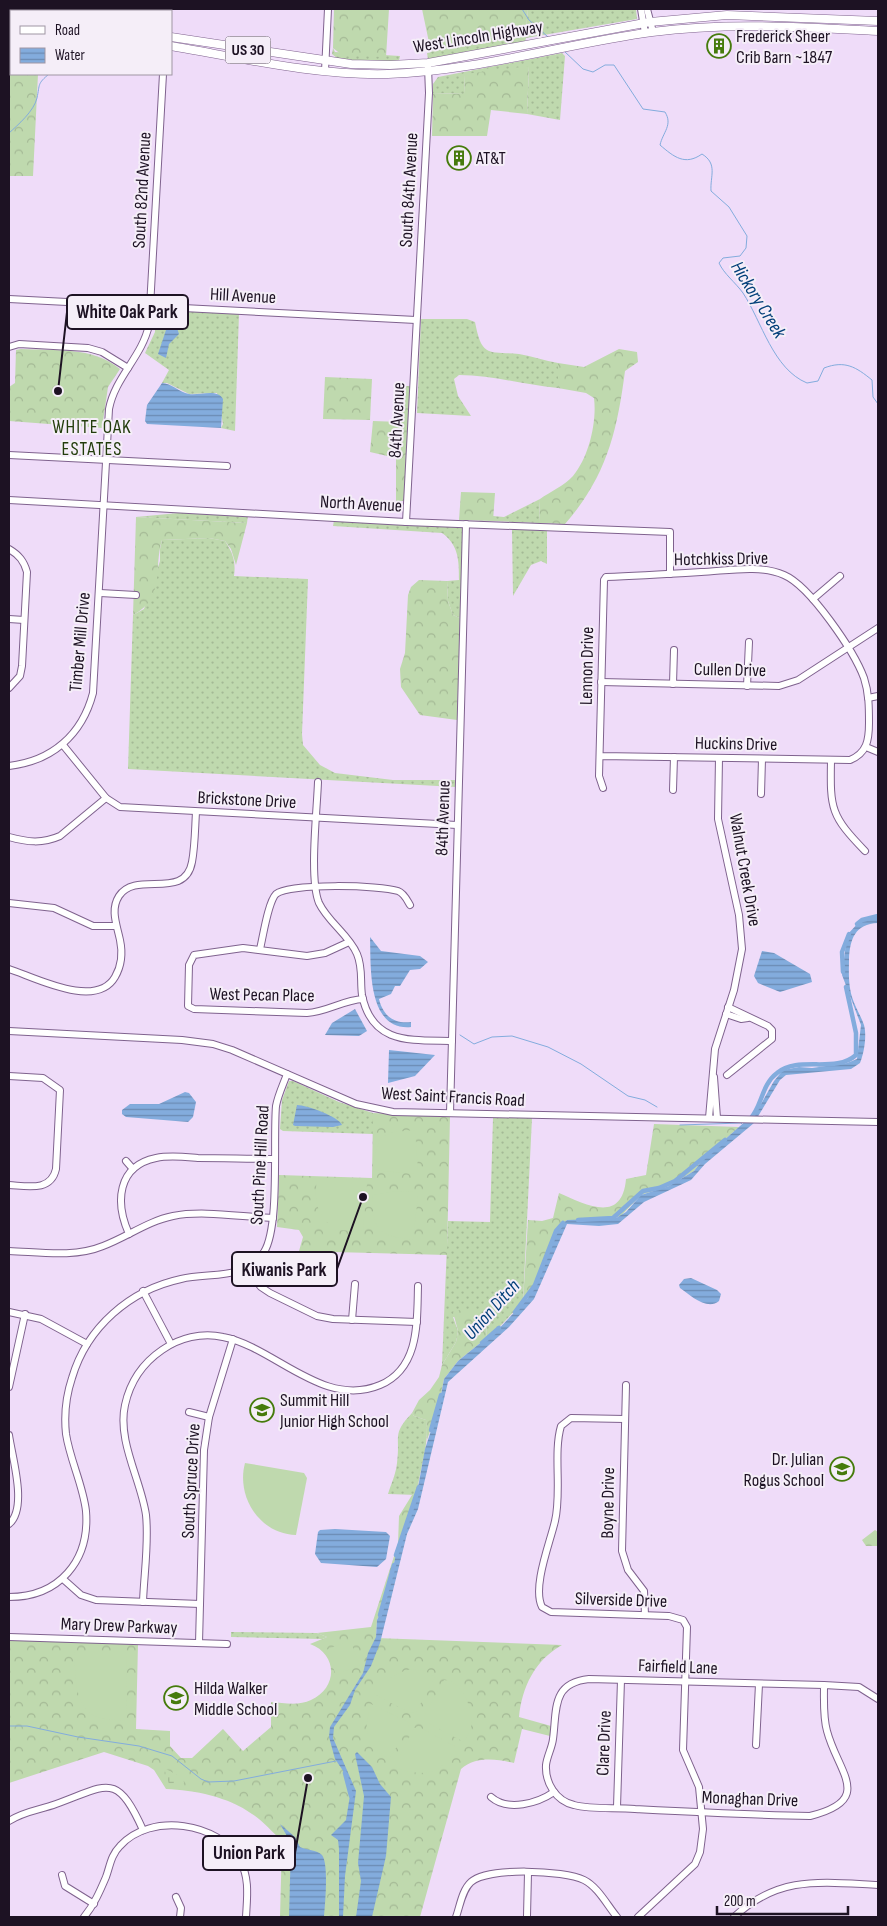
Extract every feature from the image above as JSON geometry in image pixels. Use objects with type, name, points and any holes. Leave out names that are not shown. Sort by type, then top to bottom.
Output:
[{"type":"main road","name":"West Lincoln Highway","points":[[172,38],[325,61],[374,65],[428,63],[647,22],[727,15],[878,21]]},
{"type":"main road","name":"West Lincoln Highway","points":[[172,46],[325,70],[374,74],[429,72],[649,32],[727,25],[878,31]]},
{"type":"street","points":[[325,70],[328,9]]},
{"type":"street","points":[[641,9],[647,22]]},
{"type":"street","points":[[647,9],[649,32]]},
{"type":"street","name":"South 84th Avenue","points":[[416,320],[428,63]]},
{"type":"street","name":"South 82nd Avenue","points":[[128,368],[141,350],[146,338],[151,307],[163,75]]},
{"type":"street","name":"Hill Avenue","points":[[9,300],[416,320]]},
{"type":"street","name":"84th Avenue","points":[[406,522],[416,320]]},
{"type":"street","points":[[9,347],[19,344],[88,348],[102,352],[128,368]]},
{"type":"street","name":"Timber Mill Drive","points":[[9,766],[38,759],[63,744],[80,725],[93,692],[111,396],[128,368]]},
{"type":"street","points":[[9,455],[227,466]]},
{"type":"street","name":"North Avenue","points":[[9,500],[406,522],[670,532],[670,574]]},
{"type":"street","name":"84th Avenue","points":[[450,1113],[466,524]]},
{"type":"street","points":[[9,549],[18,554],[25,564],[27,572],[22,670],[18,679],[9,688]]},
{"type":"street","name":"Hotchkiss Drive","points":[[606,577],[765,570],[784,575],[797,583],[813,598],[861,672],[868,698],[866,747]]},
{"type":"street","points":[[813,598],[840,576]]},
{"type":"street","name":"Lennon Drive","points":[[602,788],[599,776],[604,580],[606,577]]},
{"type":"street","points":[[100,594],[136,595]]},
{"type":"street","points":[[9,619],[24,620]]},
{"type":"street","name":"Cullen Drive","points":[[601,682],[779,686],[798,680],[878,628]]},
{"type":"street","points":[[747,686],[748,642]]},
{"type":"street","points":[[674,650],[674,684]]},
{"type":"street","points":[[868,698],[878,696]]},
{"type":"street","name":"Brickstone Drive","points":[[63,744],[106,798],[120,807],[458,825]]},
{"type":"street","points":[[866,747],[878,752]]},
{"type":"street","name":"Huckins Drive","points":[[600,756],[830,761],[853,759],[866,747]]},
{"type":"street","points":[[673,790],[674,757]]},
{"type":"street","name":"Walnut Creek Drive","points":[[710,1118],[718,1037],[740,968],[742,932],[719,832],[719,758]]},
{"type":"street","points":[[761,794],[762,760]]},
{"type":"street","points":[[830,761],[830,796],[835,815],[865,851]]},
{"type":"street","points":[[318,782],[315,886],[320,904],[349,942],[362,964],[363,999],[367,1014],[377,1026],[390,1035],[406,1040],[452,1042]]},
{"type":"street","points":[[9,838],[32,842],[51,840],[60,836],[106,798]]},
{"type":"street","points":[[9,969],[75,991],[92,991],[103,988],[112,982],[122,960],[122,949],[116,926],[115,905],[120,895],[128,888],[145,884],[171,883],[184,877],[190,870],[192,862],[196,812]]},
{"type":"street","points":[[349,942],[325,953],[307,956],[285,955],[260,949],[274,896],[281,891],[315,886],[398,891],[405,896],[410,905]]},
{"type":"street","points":[[9,904],[54,908],[94,926],[116,926]]},
{"type":"street","name":"West Pecan Place","points":[[260,949],[228,948],[194,955],[188,965],[188,1006],[194,1009],[307,1013],[322,1012],[349,1000],[363,999]]},
{"type":"street","points":[[727,1075],[772,1039],[772,1030],[768,1026],[728,1007]]},
{"type":"street","points":[[726,1014],[741,1019],[748,1018]]},
{"type":"street","name":"West Saint Francis Road","points":[[9,1031],[199,1041],[232,1050],[337,1097],[375,1109],[450,1113],[878,1122]]},
{"type":"street","name":"Walnut Creek Drive","points":[[713,1073],[717,1089],[717,1118]]},
{"type":"street","name":"South Pine Hill Road","points":[[246,1269],[265,1250],[270,1239],[273,1218],[277,1105],[287,1074]]},
{"type":"street","points":[[9,1076],[43,1078],[52,1082],[60,1090],[56,1169],[53,1177],[49,1182],[39,1186],[9,1184]]},
{"type":"street","points":[[129,1234],[121,1213],[121,1190],[133,1169],[144,1162],[167,1157],[274,1159]]},
{"type":"street","points":[[126,1160],[133,1169]]},
{"type":"street","points":[[9,1251],[77,1253],[103,1246],[156,1221],[176,1216],[273,1218]]},
{"type":"street","points":[[9,1597],[37,1594],[63,1579],[81,1552],[86,1531],[86,1510],[66,1432],[65,1405],[72,1376],[87,1344],[108,1317],[144,1291],[183,1278],[235,1273],[246,1269],[265,1290],[325,1318],[417,1322]]},
{"type":"street","points":[[352,1320],[355,1284]]},
{"type":"street","points":[[143,1602],[146,1517],[124,1428],[125,1406],[129,1391],[144,1366],[171,1344],[193,1336],[221,1336],[233,1339],[320,1383],[338,1389],[361,1390],[384,1383],[402,1368],[413,1348],[417,1322],[418,1286]]},
{"type":"street","points":[[144,1291],[171,1344]]},
{"type":"street","points":[[9,1312],[41,1319],[87,1344]]},
{"type":"street","points":[[9,1387],[10,1370],[25,1314]]},
{"type":"street","name":"South Spruce Drive","points":[[199,1643],[204,1450],[209,1417],[233,1339]]},
{"type":"street","name":"Boyne Drive","points":[[626,1385],[623,1558],[628,1570],[644,1591],[645,1615]]},
{"type":"street","points":[[189,1412],[209,1417]]},
{"type":"street","name":"Silverside Drive","points":[[625,1419],[570,1418],[562,1426],[557,1514],[542,1572],[539,1597],[542,1607],[551,1612],[645,1615],[677,1617],[683,1620],[687,1634],[683,1750],[699,1787],[701,1814],[700,1852],[695,1864],[638,1917]]},
{"type":"street","points":[[9,1434],[19,1504],[13,1520],[9,1524]]},
{"type":"street","points":[[63,1579],[75,1591],[89,1598],[200,1604]]},
{"type":"street","name":"Mary Drew Parkway","points":[[9,1637],[227,1644]]},
{"type":"street","name":"Fairfield Lane","points":[[554,1792],[547,1775],[556,1705],[562,1691],[572,1683],[580,1680],[859,1687],[878,1699]]},
{"type":"street","name":"Clare Drive","points":[[617,1807],[621,1680]]},
{"type":"street","points":[[756,1745],[759,1684]]},
{"type":"street","name":"Monaghan Drive","points":[[554,1792],[565,1802],[574,1805],[701,1814],[810,1816],[839,1807],[846,1795],[847,1784],[827,1732],[824,1686]]},
{"type":"street","points":[[9,1821],[26,1812],[55,1804],[90,1789],[105,1787],[114,1790],[127,1799],[143,1830]]},
{"type":"street","points":[[491,1797],[501,1803],[530,1804],[554,1792]]},
{"type":"street","points":[[84,1917],[94,1904],[112,1857],[120,1844],[143,1830],[164,1824],[184,1825],[226,1844],[240,1860],[245,1870],[247,1889],[246,1917]]},
{"type":"street","points":[[456,1917],[466,1888],[476,1878],[488,1873],[566,1874],[593,1886],[617,1917]]},
{"type":"street","points":[[527,1916],[528,1873]]},
{"type":"street","points":[[62,1875],[65,1886],[94,1904]]},
{"type":"street","points":[[734,1917],[758,1898],[782,1887],[823,1882],[878,1885]]},
{"type":"street","points":[[176,1897],[181,1908],[180,1917]]},
{"type":"green space","points":[[334,9],[389,9],[386,57],[342,55],[333,48]]},
{"type":"green space","points":[[422,9],[528,9],[526,29],[431,52]]},
{"type":"green space","points":[[528,9],[636,9],[637,19],[526,38],[525,42],[428,59],[427,53],[526,29]]},
{"type":"green space","points":[[333,48],[335,52],[400,56],[399,61],[378,62],[338,59],[332,54]]},
{"type":"green space","points":[[562,53],[565,56],[560,120],[527,114],[529,67],[465,75],[464,94],[433,93],[433,84],[438,77]]},
{"type":"green space","points":[[10,56],[10,75],[38,75],[33,176],[9,176]]},
{"type":"green space","points":[[529,66],[527,114],[491,110],[487,136],[432,136],[433,93],[464,94],[465,74]]},
{"type":"green space","points":[[160,310],[239,314],[235,431],[221,428],[223,424],[217,393],[189,394],[167,383],[162,383],[169,370],[145,353],[155,332],[155,313]]},
{"type":"green space","points":[[421,319],[467,319],[475,322],[481,342],[488,351],[519,354],[558,363],[558,388],[472,375],[459,375],[454,379],[458,396],[471,416],[417,413]]},
{"type":"green space","points":[[619,349],[637,352],[638,362],[625,371],[613,434],[600,471],[591,489],[565,524],[539,523],[540,499],[566,482],[579,468],[591,439],[593,428],[594,398],[586,393],[558,388],[558,363],[584,367]]},
{"type":"green space","points":[[16,350],[85,353],[98,356],[120,369],[108,387],[102,428],[9,421],[9,387],[15,383]]},
{"type":"green space","points":[[325,377],[372,379],[370,420],[323,419]]},
{"type":"green space","points":[[402,386],[411,386],[405,501],[396,501],[396,458],[370,452],[373,421],[401,422]]},
{"type":"green space","points":[[461,492],[495,493],[493,521],[459,520]]},
{"type":"green space","points":[[540,499],[539,523],[493,521],[493,516],[504,517]]},
{"type":"green space","points":[[189,512],[248,515],[247,523],[136,517]]},
{"type":"green space","points":[[136,517],[247,523],[236,565],[231,549],[225,541],[209,538],[162,540],[154,591],[150,600],[143,608],[133,615]]},
{"type":"green space","points":[[334,521],[461,526],[463,529],[456,787],[128,769],[133,615],[144,609],[160,561],[162,540],[209,538],[225,541],[233,558],[235,566],[234,576],[308,579],[302,734],[303,745],[320,765],[335,773],[393,780],[456,780],[460,618],[453,615],[448,601],[447,581],[459,580],[455,548],[442,533],[333,526]]},
{"type":"green space","points":[[512,529],[547,531],[547,564],[541,561],[531,565],[513,596]]},
{"type":"green space","points":[[419,580],[447,581],[448,601],[453,615],[460,618],[457,720],[420,715],[401,687],[400,669],[405,653],[408,595],[411,587]]},
{"type":"green space","points":[[289,1081],[293,1081],[339,1102],[373,1113],[373,1134],[283,1131],[280,1129],[282,1100]]},
{"type":"green space","points":[[373,1113],[450,1116],[447,1255],[334,1252],[325,1267],[321,1287],[293,1272],[303,1237],[299,1230],[277,1227],[279,1175],[372,1178]]},
{"type":"green space","points":[[493,1118],[532,1118],[523,1302],[487,1340],[486,1321],[453,1317],[458,1331],[456,1342],[442,1365],[448,1221],[490,1222]]},
{"type":"green space","points":[[654,1124],[739,1127],[705,1157],[694,1171],[669,1186],[641,1195],[621,1216],[603,1220],[567,1220],[560,1226],[536,1282],[523,1302],[528,1220],[542,1221],[553,1218],[559,1193],[591,1206],[610,1207],[618,1202],[623,1193],[626,1179],[646,1175]]},
{"type":"green space","points":[[415,1130],[418,1169],[414,1174],[373,1170],[375,1153],[380,1138],[393,1132]]},
{"type":"green space","points":[[317,1178],[363,1180],[367,1184],[363,1231],[334,1230],[323,1218],[316,1201]]},
{"type":"green space","points":[[396,1191],[414,1192],[418,1196],[413,1240],[384,1233],[376,1224],[372,1195]]},
{"type":"green space","points":[[455,1310],[474,1311],[476,1321],[486,1321],[487,1340],[458,1361],[444,1379],[439,1406],[427,1440],[426,1420],[414,1416],[412,1413],[419,1400],[430,1390],[439,1377],[442,1365],[456,1342],[458,1331],[453,1312]]},
{"type":"green space","points":[[412,1413],[414,1416],[426,1420],[427,1429],[417,1495],[388,1494],[395,1475],[399,1431],[405,1420]]},
{"type":"green space","points":[[245,1463],[304,1473],[307,1478],[296,1535],[283,1533],[271,1528],[253,1511],[247,1500],[244,1488]]},
{"type":"green space","points":[[412,1495],[417,1495],[417,1497],[393,1566],[386,1601],[377,1620],[376,1638],[562,1645],[544,1658],[537,1666],[523,1695],[519,1717],[551,1726],[550,1736],[522,1729],[514,1763],[500,1760],[480,1760],[461,1769],[420,1917],[280,1917],[282,1841],[264,1823],[233,1803],[199,1793],[166,1789],[154,1770],[148,1766],[104,1752],[9,1783],[9,1640],[138,1644],[136,1729],[170,1731],[170,1746],[181,1758],[192,1758],[223,1729],[243,1751],[271,1727],[271,1702],[291,1704],[306,1702],[320,1695],[326,1688],[330,1680],[330,1663],[326,1655],[310,1644],[327,1637],[317,1633],[371,1627],[398,1544],[399,1516]]},
{"type":"green space","points":[[875,1530],[878,1532],[878,1546],[866,1546],[862,1540]]},
{"type":"green space","points":[[231,1632],[317,1633],[327,1637],[322,1639],[231,1637]]},
{"type":"green space","points":[[350,1640],[360,1665],[336,1675],[326,1650]]},
{"type":"green space","points":[[75,1651],[122,1651],[127,1654],[126,1721],[98,1717],[90,1713],[84,1706],[77,1688]]},
{"type":"green space","points":[[411,1669],[425,1671],[435,1677],[416,1712],[410,1713],[374,1694],[390,1678]]},
{"type":"green space","points":[[444,1680],[451,1682],[462,1691],[469,1706],[472,1721],[469,1734],[464,1742],[426,1722],[424,1716]]},
{"type":"green space","points":[[371,1704],[410,1723],[389,1760],[375,1747],[368,1736],[367,1722]]},
{"type":"green space","points":[[419,1727],[458,1748],[445,1764],[430,1772],[414,1772],[394,1767],[414,1728]]},
{"type":"green space","points":[[164,1768],[183,1778],[184,1783],[179,1787],[170,1787]]},
{"type":"water","points":[[172,327],[177,328],[179,334],[169,344],[166,358],[158,354],[166,330]]},
{"type":"water","points":[[162,383],[169,384],[189,394],[212,393],[220,396],[223,399],[221,428],[147,424],[145,421],[147,405]]},
{"type":"water","points":[[878,916],[878,923],[864,926],[855,934],[849,959],[849,978],[853,1001],[865,1029],[865,1044],[860,1063],[851,1069],[786,1075],[780,1080],[754,1123],[705,1164],[691,1180],[644,1202],[618,1224],[599,1226],[567,1224],[534,1299],[509,1327],[448,1382],[418,1509],[407,1534],[380,1643],[371,1666],[355,1690],[350,1705],[334,1727],[333,1738],[356,1791],[345,1876],[343,1917],[339,1917],[339,1849],[338,1840],[331,1835],[346,1820],[351,1789],[348,1778],[335,1759],[329,1737],[330,1727],[363,1673],[368,1653],[376,1637],[377,1620],[386,1601],[396,1554],[415,1504],[425,1449],[439,1406],[444,1379],[458,1361],[491,1337],[528,1298],[560,1226],[567,1220],[616,1218],[626,1212],[641,1195],[669,1186],[694,1171],[705,1157],[757,1111],[774,1081],[783,1070],[847,1063],[857,1059],[861,1025],[842,975],[847,935],[860,921]]},
{"type":"water","points":[[370,937],[381,951],[420,956],[428,962],[420,969],[410,970],[400,986],[395,986],[391,994],[379,999],[383,1010],[390,1018],[399,1022],[411,1022],[411,1027],[397,1026],[386,1019],[379,1008],[374,995],[372,980]]},
{"type":"water","points":[[762,951],[774,953],[810,974],[812,982],[780,992],[758,983],[754,976]]},
{"type":"water","points":[[355,1009],[367,1031],[359,1036],[325,1035],[332,1023]]},
{"type":"water","points":[[389,1050],[435,1055],[415,1076],[388,1083]]},
{"type":"water","points":[[185,1092],[189,1093],[196,1102],[193,1117],[188,1122],[126,1117],[122,1114],[122,1110],[130,1104],[159,1104]]},
{"type":"water","points":[[297,1105],[322,1112],[335,1118],[342,1125],[333,1127],[295,1126],[293,1125]]},
{"type":"water","points":[[691,1278],[717,1290],[721,1294],[719,1301],[714,1304],[704,1303],[680,1288],[679,1285],[684,1279]]},
{"type":"water","points":[[320,1530],[386,1532],[390,1536],[386,1559],[377,1567],[321,1563],[315,1554],[318,1532]]},
{"type":"water","points":[[357,1752],[372,1767],[380,1784],[391,1797],[386,1856],[372,1917],[356,1917],[361,1881],[358,1863],[364,1796],[355,1754]]},
{"type":"water","points":[[280,1824],[295,1837],[300,1847],[322,1855],[326,1875],[324,1917],[289,1917],[291,1843]]},
{"type":"waterway","name":"Hickory Creek","points":[[522,9],[529,20],[548,37]]},
{"type":"waterway","name":"Hickory Creek","points":[[564,51],[583,69],[593,72],[605,65],[614,65],[643,109],[665,112],[668,125],[660,145],[670,153],[685,160],[696,158],[702,154],[710,162],[712,166],[711,191],[729,207],[747,236],[746,248],[740,256],[723,258],[719,263],[743,293],[769,344],[785,367],[807,383],[818,381],[824,368],[838,365],[850,366],[872,380],[873,397],[878,404]]},
{"type":"waterway","points":[[9,133],[33,108],[42,80],[48,75]]},
{"type":"waterway","name":"Union Ditch","points":[[857,924],[862,920],[878,916]]},
{"type":"waterway","name":"Union Ditch","points":[[843,972],[842,952],[849,934]]},
{"type":"waterway","name":"Union Ditch","points":[[750,1119],[768,1084],[777,1073],[796,1065],[838,1063],[856,1055],[856,1033],[846,987]]},
{"type":"waterway","points":[[460,1035],[474,1044],[492,1037],[512,1036],[548,1047],[581,1064],[628,1096],[645,1100],[657,1107]]},
{"type":"waterway","points":[[680,1125],[741,1123],[743,1125]]},
{"type":"waterway","name":"Union Ditch","points":[[578,1220],[613,1218],[643,1191],[659,1188],[675,1181],[725,1140]]},
{"type":"waterway","name":"Union Ditch","points":[[515,1312],[535,1285],[556,1231],[563,1223]]},
{"type":"waterway","name":"Union Ditch","points":[[482,1343],[499,1328]]},
{"type":"waterway","name":"Union Ditch","points":[[431,1430],[441,1395]]},
{"type":"waterway","name":"Union Ditch","points":[[396,1555],[419,1487]]},
{"type":"waterway","name":"Union Ditch","points":[[380,1615],[394,1565]]},
{"type":"waterway","points":[[9,1726],[27,1726],[78,1737],[139,1746],[172,1756],[201,1779],[208,1782],[234,1781],[336,1761]]},
{"type":"waterway","points":[[345,1773],[351,1796]]},
{"type":"place","name":"Frederick Sheer Crib Barn ~1847","points":[[719,46]]},
{"type":"place","name":"AT&T","points":[[459,158]]},
{"type":"place","name":"White Oak Park","points":[[58,391]]},
{"type":"place","name":"Kiwanis Park","points":[[363,1197]]},
{"type":"place","name":"Summit Hill Junior High School","points":[[262,1410]]},
{"type":"place","name":"Dr. Julian Rogus School","points":[[842,1469]]},
{"type":"place","name":"Hilda Walker Middle School","points":[[176,1698]]},
{"type":"place","name":"Union Park","points":[[308,1778]]},
{"type":"district","name":"WHITE OAK ESTATES","points":[[92,438]]}]
